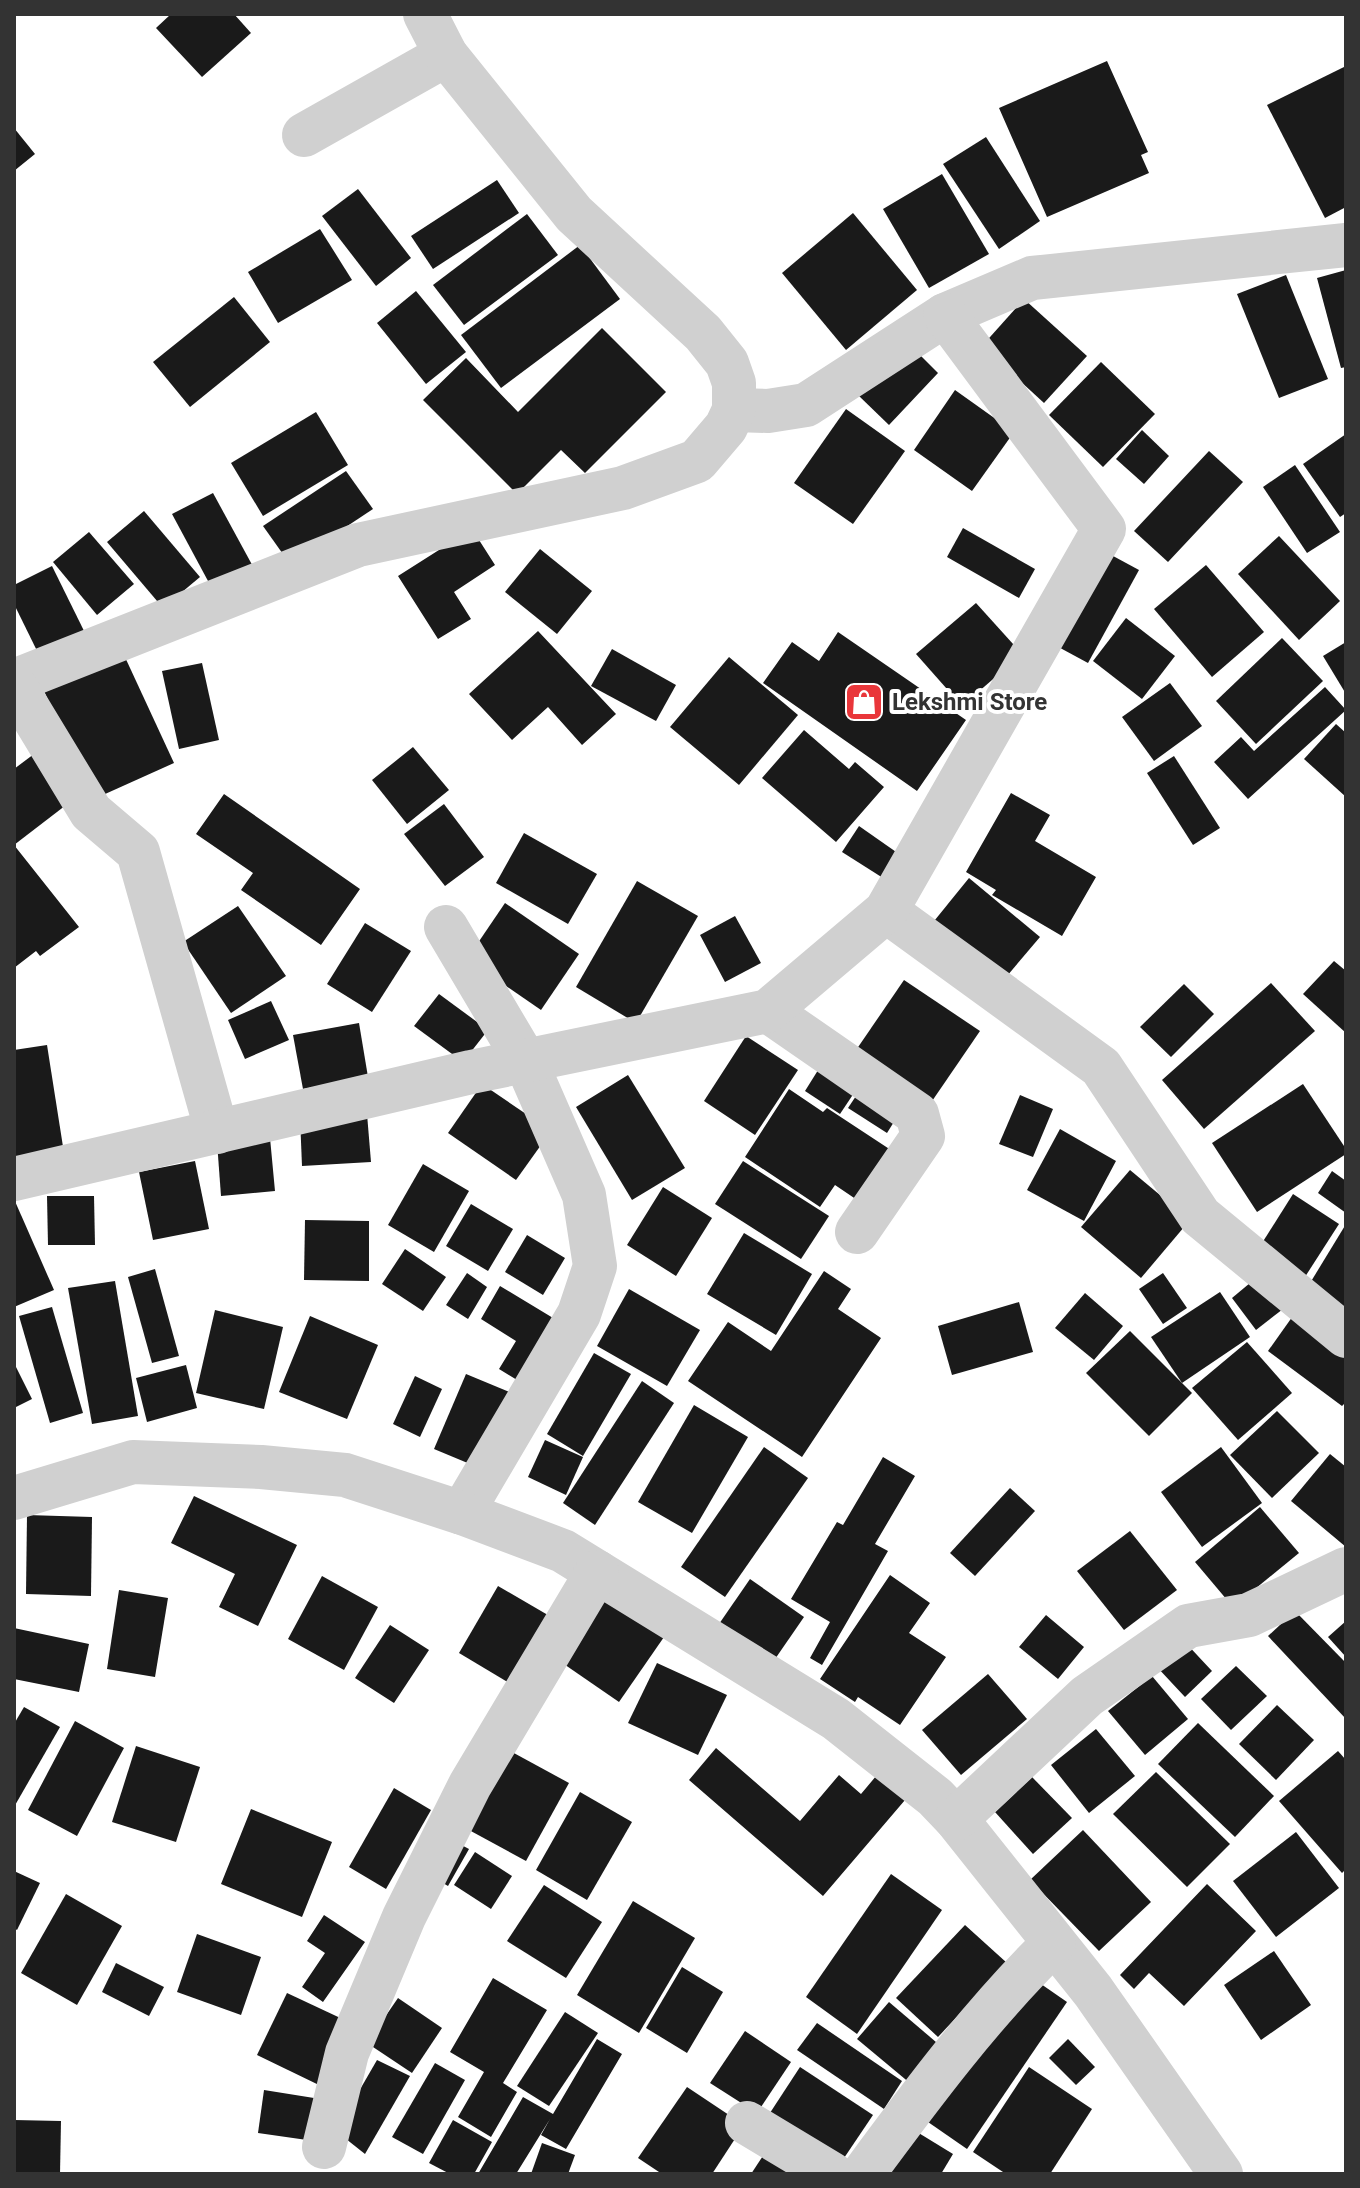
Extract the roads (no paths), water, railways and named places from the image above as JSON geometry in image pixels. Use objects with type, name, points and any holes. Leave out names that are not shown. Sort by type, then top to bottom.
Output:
[{"type":"street","points":[[217,1132],[138,852],[91,812],[14,683],[358,545],[623,488],[697,461],[726,427],[734,410],[734,383],[727,363],[703,333],[574,214],[446,55],[425,14]]},
{"type":"street","points":[[304,135],[446,55]]},
{"type":"street","points":[[734,410],[768,411],[806,405],[945,315],[1032,278],[1346,245]]},
{"type":"street","points":[[14,1179],[471,1072],[768,1011],[886,911],[1104,529],[945,315]]},
{"type":"street","points":[[886,911],[1101,1067],[1200,1216],[1346,1336]]},
{"type":"street","points":[[446,927],[526,1062],[584,1195],[595,1266],[579,1314],[462,1513]]},
{"type":"street","points":[[768,1011],[917,1114],[923,1136],[857,1232]]},
{"type":"street","points":[[14,1498],[133,1462],[261,1467],[345,1475],[462,1513],[563,1551],[836,1719],[935,1797],[1093,1991],[1221,2174]]},
{"type":"street","points":[[956,1819],[1087,1696],[1188,1626],[1249,1615],[1346,1569]]},
{"type":"street","points":[[324,2147],[347,2053],[404,1917],[470,1785],[597,1572]]},
{"type":"street","points":[[863,2174],[908,2113],[1022,1974],[1054,1943]]},
{"type":"street","points":[[747,2123],[832,2174]]},
{"type":"place","name":"Lekshmi Store","points":[[864,702]]}]
